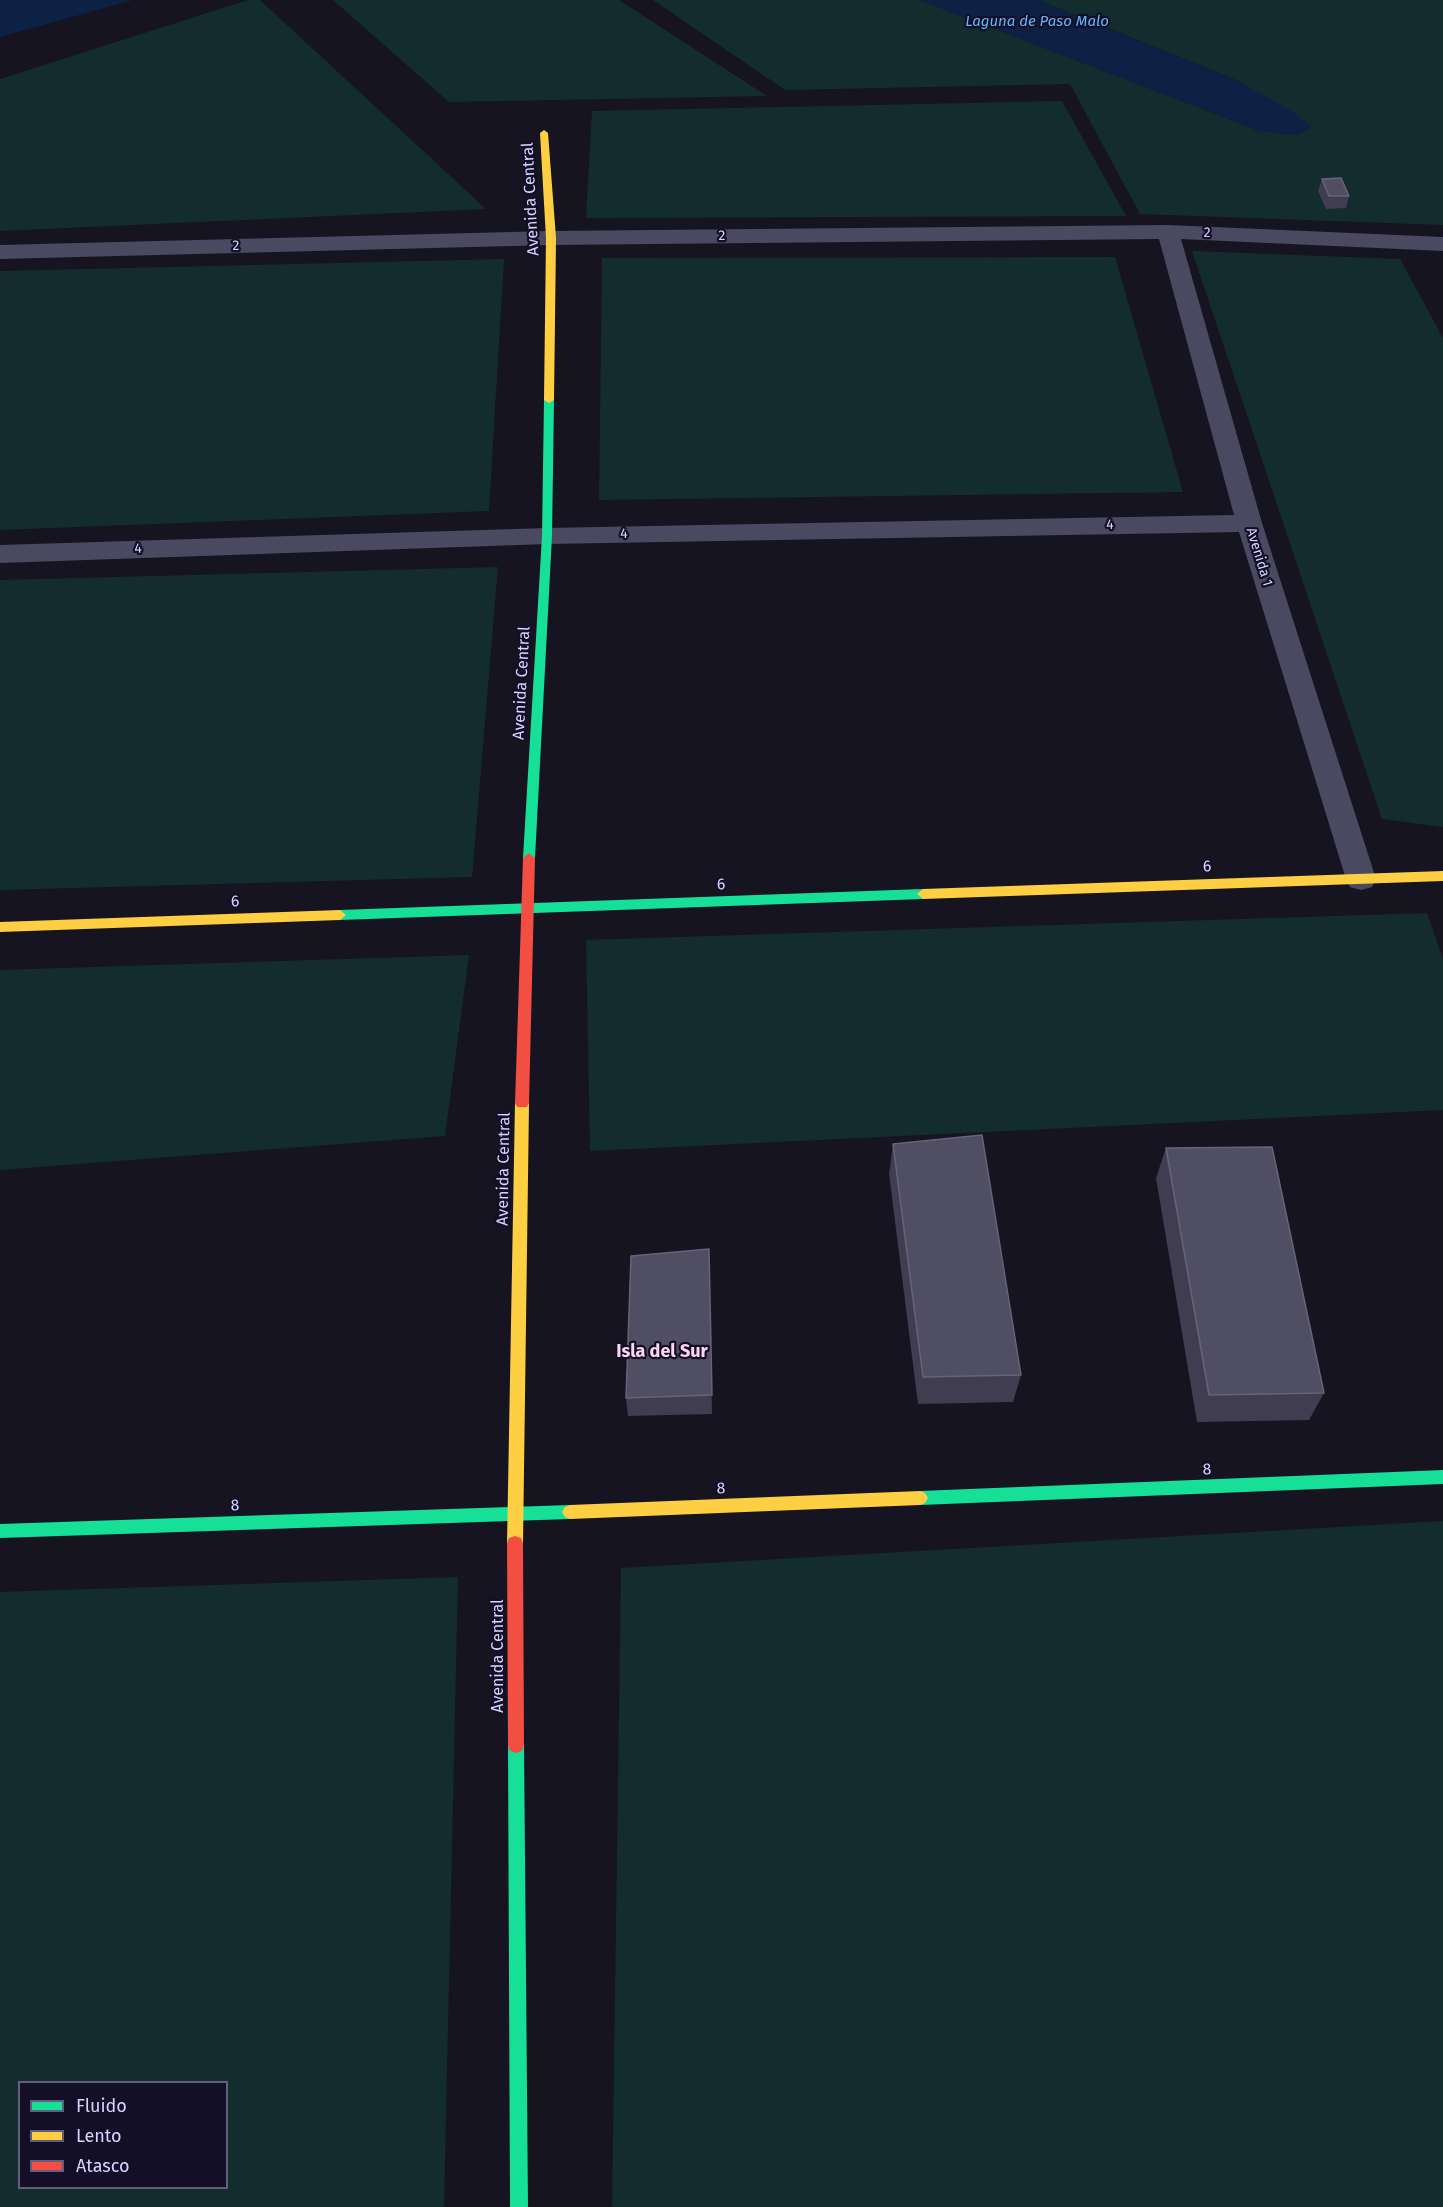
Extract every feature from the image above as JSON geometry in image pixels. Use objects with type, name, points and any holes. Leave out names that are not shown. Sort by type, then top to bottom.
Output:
[{"type":"street","name":"Avenida Central","points":[[519,2207],[514,1514],[526,908],[548,536],[551,238],[543,133]]},
{"type":"street","name":"2","points":[[0,252],[551,238],[1168,232],[1443,244]]},
{"type":"street","name":"Avenida 1","points":[[1168,232],[1249,523],[1361,879]]},
{"type":"street","name":"4","points":[[0,554],[548,536],[1249,523]]},
{"type":"street","name":"6","points":[[0,927],[1443,876]]},
{"type":"street","name":"8","points":[[0,1531],[514,1514],[1443,1477]]},
{"type":"green space","points":[[248,0],[260,0],[486,209],[0,231],[0,79]]},
{"type":"green space","points":[[333,0],[619,0],[767,96],[449,102]]},
{"type":"green space","points":[[653,0],[920,0],[1260,131],[1297,135],[1310,126],[1236,80],[1038,0],[1443,0],[1443,225],[1140,214],[1070,84],[785,90]]},
{"type":"green space","points":[[1062,101],[1126,216],[586,218],[592,111]]},
{"type":"green space","points":[[1192,251],[1400,259],[1443,338],[1443,827],[1382,819]]},
{"type":"green space","points":[[1115,257],[1183,492],[599,500],[602,258]]},
{"type":"green space","points":[[504,259],[489,511],[0,530],[0,271]]},
{"type":"green space","points":[[498,567],[472,877],[0,890],[0,580]]},
{"type":"green space","points":[[1427,913],[1443,958],[1443,1110],[590,1151],[586,940]]},
{"type":"green space","points":[[469,955],[445,1136],[0,1170],[0,970]]},
{"type":"green space","points":[[1443,1521],[1443,2207],[612,2207],[621,1568]]},
{"type":"green space","points":[[458,1577],[444,2207],[0,2207],[0,1592]]},
{"type":"water","points":[[0,0],[133,0],[0,37]]},
{"type":"water","name":"Laguna de Paso Malo","points":[[920,0],[1038,0],[1236,80],[1295,113],[1311,127],[1297,135],[1260,131]]},
{"type":"building","points":[[1341,178],[1349,196],[1329,196],[1322,179]]},
{"type":"building","points":[[982,1135],[1021,1375],[923,1377],[893,1144]]},
{"type":"building","points":[[1272,1147],[1324,1393],[1209,1395],[1166,1148]]},
{"type":"building","points":[[709,1249],[712,1395],[626,1398],[631,1256]]},
{"type":"traffic: fast","points":[[529,858],[547,536],[549,400]]},
{"type":"traffic: fast","points":[[340,915],[923,894]]},
{"type":"traffic: fast","points":[[920,1498],[1443,1477]]},
{"type":"traffic: fast","points":[[0,1531],[570,1512]]},
{"type":"traffic: fast","points":[[516,1745],[519,2207]]},
{"type":"traffic: slow","points":[[544,133],[551,238],[549,400]]},
{"type":"traffic: slow","points":[[923,894],[1443,876]]},
{"type":"traffic: slow","points":[[0,927],[340,915]]},
{"type":"traffic: slow","points":[[515,1543],[522,1103]]},
{"type":"traffic: slow","points":[[570,1512],[920,1498]]},
{"type":"traffic: jam","points":[[522,1103],[529,858]]},
{"type":"traffic: jam","points":[[515,1543],[516,1745]]},
{"type":"district","name":"Isla del Sur","points":[[662,1352]]}]
